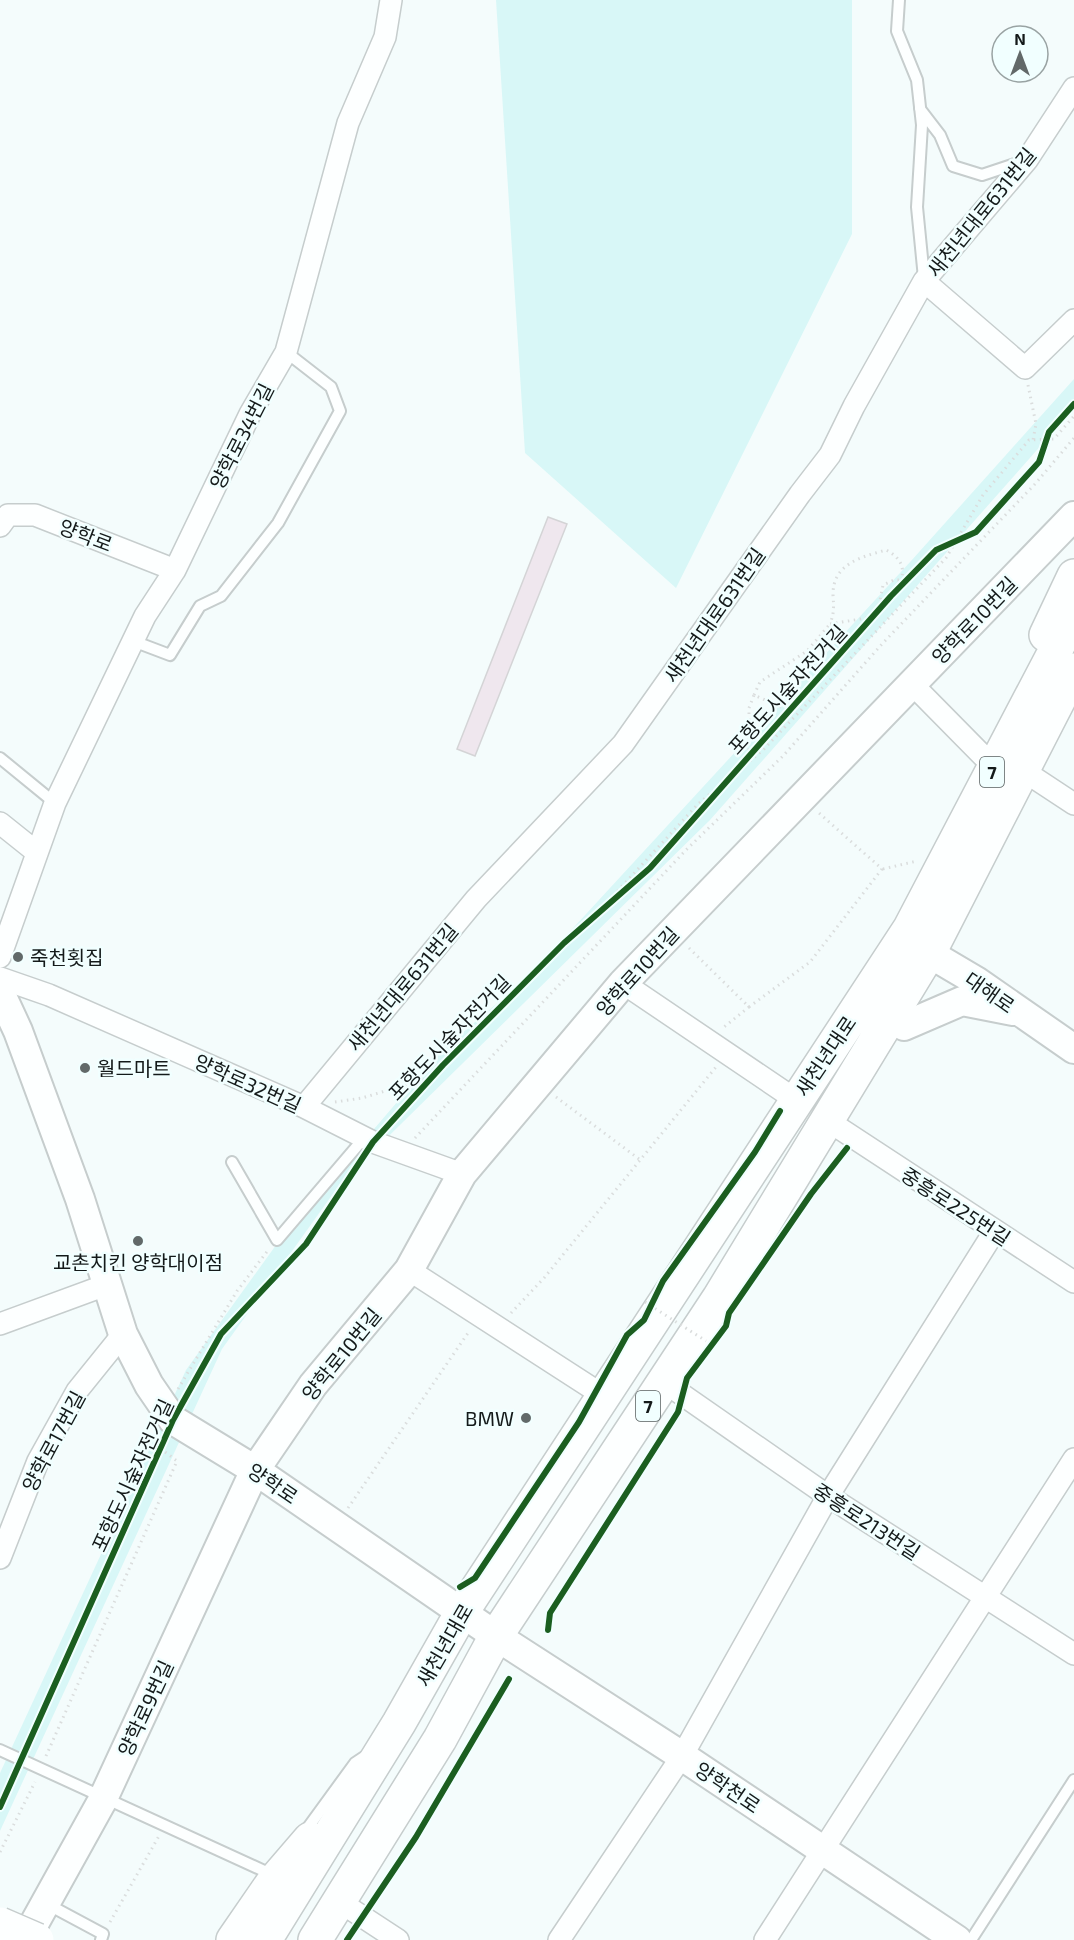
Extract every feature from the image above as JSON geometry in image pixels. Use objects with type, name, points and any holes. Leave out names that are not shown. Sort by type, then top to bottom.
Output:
[{"type":"main road","name":"양학로10번길","points":[[255,1470],[313,1385],[409,1270],[462,1174],[623,983],[1074,516]]},
{"type":"main road","points":[[921,945],[911,900],[985,758],[1074,576]]},
{"type":"main road","name":"새천년대로","points":[[265,1940],[388,1742],[462,1612],[750,1174],[795,1100],[921,945],[1074,615]]},
{"type":"main road","name":"새천년대로","points":[[315,1940],[440,1739],[496,1636],[664,1382],[795,1174],[1074,670]]},
{"type":"main road","points":[[795,1174],[822,1154],[904,1026],[921,945],[1036,779],[1074,707]]},
{"type":"main road","name":"대해로","points":[[921,945],[1074,1049]]},
{"type":"main road","name":"양학로","points":[[0,992],[18,1031],[75,1188],[123,1334],[149,1385],[169,1414],[255,1470],[496,1636]]},
{"type":"main road","points":[[904,1026],[962,1001],[1019,1012]]},
{"type":"main road","name":"양학로9번길","points":[[25,1940],[47,1904],[104,1797],[255,1470]]},
{"type":"main road","name":"양학천로","points":[[496,1636],[682,1756],[957,1940]]},
{"type":"main road","points":[[233,1940],[273,1882],[356,1786],[388,1742]]},
{"type":"main road","points":[[0,1924],[37,1940]]},
{"type":"main road","points":[[0,1937],[5,1940]]},
{"type":"street","name":"양학로34번길","points":[[0,957],[35,851],[55,803],[145,616],[175,570],[250,414],[286,352],[348,123],[385,36],[391,0]]},
{"type":"street","name":"새천년대로631번길","points":[[304,1107],[476,899],[623,744],[830,455],[924,281],[1027,160],[1074,88]]},
{"type":"street","points":[[924,281],[1025,368],[1074,320]]},
{"type":"street","name":"양학로","points":[[0,526],[8,515],[34,515],[175,570]]},
{"type":"street","points":[[912,684],[985,758]]},
{"type":"street","points":[[1036,779],[1074,804]]},
{"type":"street","points":[[0,823],[35,851]]},
{"type":"street","name":"양학로32번길","points":[[0,978],[49,995],[304,1107],[364,1137],[462,1174]]},
{"type":"street","points":[[623,983],[795,1100]]},
{"type":"street","name":"중흥로225번길","points":[[839,1128],[994,1232],[1074,1282]]},
{"type":"street","points":[[559,1940],[682,1756],[828,1496],[994,1232]]},
{"type":"street","points":[[409,1270],[604,1396]]},
{"type":"street","points":[[0,1324],[106,1285]]},
{"type":"street","name":"양학로17번길","points":[[0,1558],[6,1523],[38,1461],[77,1391],[123,1334]]},
{"type":"street","name":"중흥로213번길","points":[[664,1382],[828,1496],[1074,1654]]},
{"type":"street","points":[[765,1940],[983,1597],[1074,1459]]},
{"type":"street","points":[[340,1902],[398,1940]]},
{"type":"lane","points":[[899,0],[897,31],[917,80],[922,124],[917,207],[924,281]]},
{"type":"lane","points":[[920,109],[940,135],[952,166],[982,175],[1027,160]]},
{"type":"lane","points":[[133,641],[170,655],[200,606],[221,596],[278,523],[340,411],[331,387],[286,352]]},
{"type":"lane","points":[[0,758],[55,803]]},
{"type":"lane","points":[[232,1162],[277,1240],[364,1137]]},
{"type":"lane","points":[[227,1940],[355,1763],[388,1742]]},
{"type":"lane","points":[[0,1750],[274,1875]]},
{"type":"lane","points":[[971,1940],[1074,1779]]},
{"type":"lane","points":[[47,1904],[102,1937]]},
{"type":"path","points":[[1025,368],[1036,424],[1033,440]]},
{"type":"path","points":[[1063,416],[1070,409]]},
{"type":"path","points":[[731,777],[763,750],[946,558],[983,495],[1029,440],[1054,439],[1074,416]]},
{"type":"path","points":[[1043,450],[1049,432]]},
{"type":"path","points":[[402,1153],[448,1100],[678,858],[783,756],[882,644],[1035,484],[1074,438]]},
{"type":"path","points":[[946,546],[966,537]]},
{"type":"path","points":[[777,705],[829,647],[830,624],[836,608],[833,596],[839,572],[855,559],[886,550],[895,555],[902,566],[904,580],[899,588]]},
{"type":"path","points":[[878,611],[883,585],[904,580],[914,573]]},
{"type":"path","points":[[749,756],[749,708],[760,682],[807,651],[830,624],[873,617]]},
{"type":"path","points":[[754,695],[790,711]]},
{"type":"path","points":[[801,798],[882,869]]},
{"type":"path","points":[[707,1041],[810,962],[882,869],[934,857]]},
{"type":"path","points":[[673,931],[749,1007]]},
{"type":"path","points":[[336,1526],[488,1322],[544,1278],[727,1054]]},
{"type":"path","points":[[304,1107],[362,1098],[432,1077]]},
{"type":"path","points":[[539,1084],[639,1159]]},
{"type":"path","points":[[169,1414],[237,1291],[277,1240]]},
{"type":"path","points":[[649,1310],[654,1300]]},
{"type":"path","points":[[645,1302],[706,1341]]},
{"type":"path","points":[[707,1352],[713,1343]]},
{"type":"path","points":[[0,1852],[41,1769],[177,1461],[160,1449]]},
{"type":"path","points":[[102,1937],[165,1825]]},
{"type":"shaded area","points":[[496,0],[852,0],[852,234],[676,588],[525,453]]},
{"type":"shaded area","points":[[1074,379],[1074,408],[710,820],[340,1184],[222,1349],[0,1831],[0,1773],[186,1370],[284,1234],[440,1052],[529,976],[911,561]]},
{"type":"building","points":[[548,517],[567,524],[475,756],[457,749]]},
{"type":"cycle path","name":"포항도시숲자전거길","points":[[0,1807],[173,1420],[221,1334],[306,1244],[373,1142],[443,1065],[564,943],[650,868],[891,596],[936,550],[976,532],[1039,462],[1049,432],[1074,404]]},
{"type":"cycle path","points":[[460,1587],[475,1578],[579,1422],[627,1335],[644,1320],[663,1281],[755,1152],[780,1111]]},
{"type":"cycle path","points":[[548,1630],[550,1613],[678,1412],[687,1378],[726,1326],[729,1313],[811,1194],[847,1148]]},
{"type":"cycle path","points":[[347,1940],[416,1837],[509,1679]]},
{"type":"place","name":"죽천횟집","points":[[18,957]]},
{"type":"place","name":"월드마트","points":[[85,1068]]},
{"type":"place","name":"교촌치킨 양학대이점","points":[[138,1241]]},
{"type":"place","name":"BMW","points":[[526,1418]]}]
